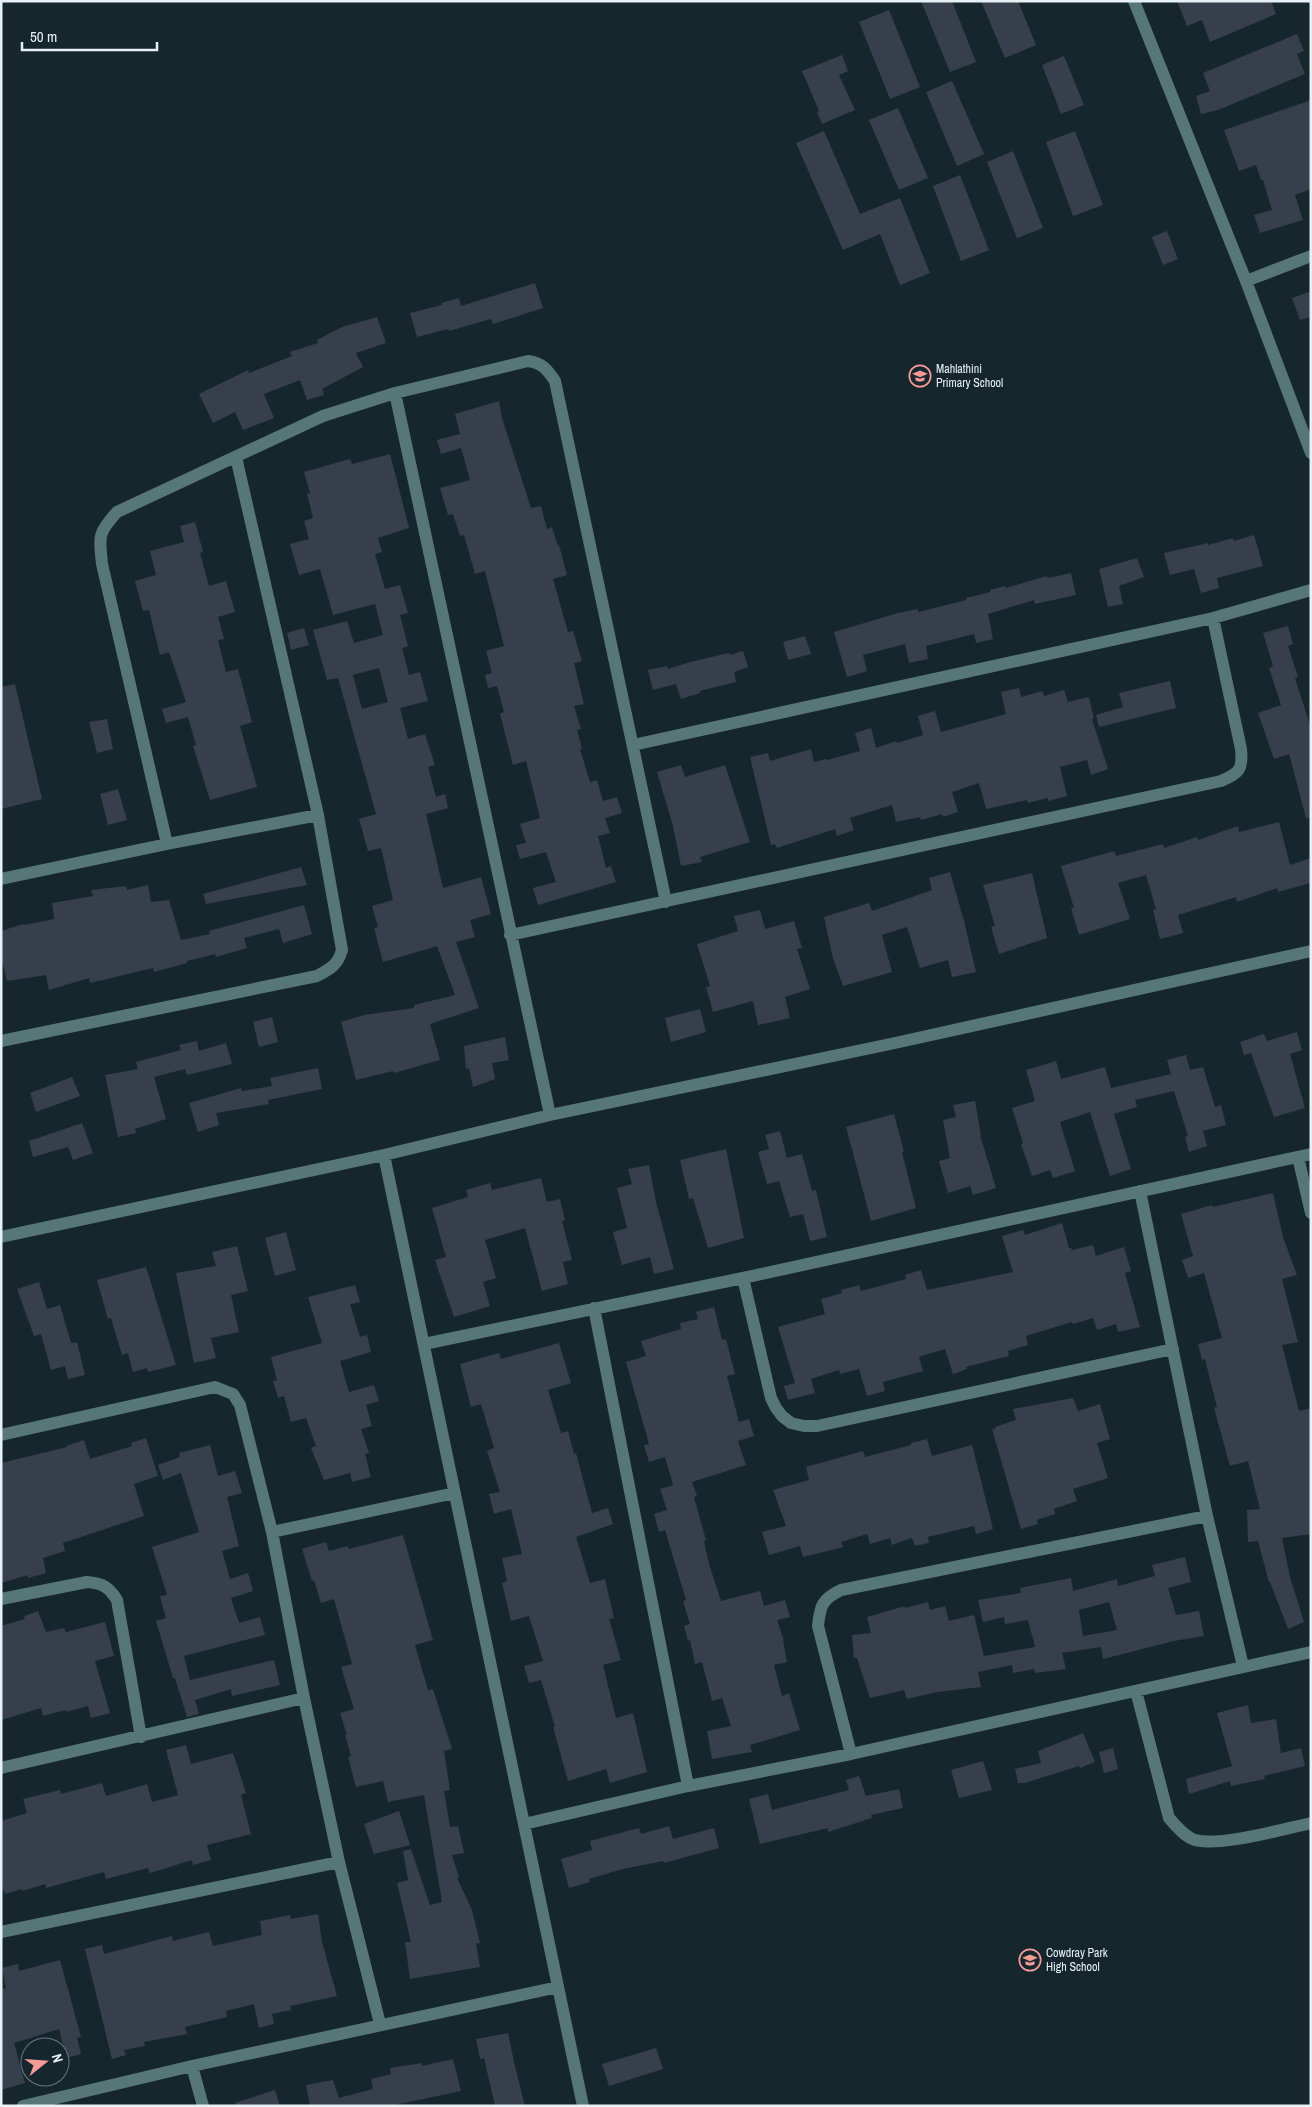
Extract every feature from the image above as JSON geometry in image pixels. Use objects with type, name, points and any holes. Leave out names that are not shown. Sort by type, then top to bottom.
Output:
[{"type":"street","points":[[1134,1],[1246,281],[1311,453]]},
{"type":"street","points":[[1246,281],[1311,256]]},
{"type":"street","points":[[167,844],[102,564],[100,541],[103,527],[117,512],[323,416],[395,393],[528,361],[538,362],[546,368],[555,381],[666,902]]},
{"type":"street","points":[[395,393],[550,1115]]},
{"type":"street","points":[[1,1042],[317,976],[332,968],[339,961],[342,950],[318,815],[236,457]]},
{"type":"street","points":[[633,745],[1213,618],[1311,590]]},
{"type":"street","points":[[510,935],[1221,781],[1238,772],[1242,763],[1241,749],[1213,618]]},
{"type":"street","points":[[1,879],[318,815]]},
{"type":"street","points":[[1,1237],[384,1155],[550,1115],[894,1043],[1311,951]]},
{"type":"street","points":[[384,1155],[583,2106]]},
{"type":"street","points":[[424,1344],[743,1278],[1305,1155],[1311,1213]]},
{"type":"street","points":[[1140,1191],[1207,1516],[1243,1666]]},
{"type":"street","points":[[743,1278],[772,1398],[782,1416],[791,1423],[804,1426],[826,1424],[1173,1349]]},
{"type":"street","points":[[594,1308],[688,1786]]},
{"type":"street","points":[[1,1435],[215,1387],[234,1394],[240,1405],[272,1532],[304,1698],[339,1862],[380,2024]]},
{"type":"street","points":[[272,1532],[455,1493]]},
{"type":"street","points":[[851,1754],[818,1626],[820,1611],[829,1596],[841,1590],[1207,1516]]},
{"type":"street","points":[[1,1599],[87,1582],[101,1583],[111,1590],[117,1600],[141,1737]]},
{"type":"street","points":[[524,1824],[688,1786],[851,1754],[1311,1652]]},
{"type":"street","points":[[1136,1690],[1169,1818],[1179,1830],[1194,1840],[1215,1843],[1311,1823]]},
{"type":"street","points":[[1,1768],[304,1698]]},
{"type":"street","points":[[1,1932],[339,1862]]},
{"type":"street","points":[[23,2106],[41,2104],[192,2066],[380,2024],[558,1987]]},
{"type":"street","points":[[192,2066],[203,2106]]},
{"type":"building","points":[[921,1],[952,1],[976,62],[950,72]]},
{"type":"building","points":[[981,1],[1018,1],[1036,45],[1005,58]]},
{"type":"building","points":[[1177,1],[1271,1],[1276,14],[1210,42],[1202,20],[1187,26]]},
{"type":"building","points":[[889,10],[920,87],[890,99],[859,22]]},
{"type":"building","points":[[1297,34],[1304,51],[1297,54],[1305,74],[1218,110],[1201,114],[1196,96],[1210,91],[1203,73]]},
{"type":"building","points":[[842,55],[848,71],[839,75],[855,110],[822,124],[817,112],[819,111],[802,71]]},
{"type":"building","points":[[1064,56],[1084,105],[1061,114],[1042,65]]},
{"type":"building","points":[[952,81],[984,154],[957,166],[926,92]]},
{"type":"building","points":[[1311,100],[1311,189],[1295,195],[1303,220],[1260,233],[1254,215],[1272,210],[1263,180],[1261,180],[1256,165],[1239,171],[1224,130]]},
{"type":"building","points":[[898,108],[928,178],[899,190],[869,120]]},
{"type":"building","points":[[824,131],[860,214],[900,198],[930,273],[900,285],[880,234],[843,250],[796,143]]},
{"type":"building","points":[[1075,131],[1103,205],[1073,216],[1046,142]]},
{"type":"building","points":[[1013,151],[1043,228],[1017,238],[987,162]]},
{"type":"building","points":[[960,175],[989,250],[961,261],[933,186]]},
{"type":"building","points":[[1167,231],[1178,259],[1163,265],[1152,237]]},
{"type":"building","points":[[535,283],[543,308],[493,324],[491,319],[449,331],[448,329],[417,337],[410,313],[442,305],[441,303],[459,298],[461,306]]},
{"type":"building","points":[[1311,291],[1311,317],[1300,320],[1292,298]]},
{"type":"building","points":[[377,317],[386,343],[356,353],[363,367],[322,389],[324,395],[307,400],[300,380],[264,394],[274,418],[243,430],[235,412],[213,423],[199,394],[248,370],[249,373],[292,356],[290,352],[318,343],[317,340],[342,327]]},
{"type":"building","points":[[499,401],[502,418],[531,508],[541,506],[547,529],[552,527],[559,545],[567,575],[553,579],[568,632],[573,631],[582,661],[574,663],[584,704],[574,706],[581,729],[577,730],[582,749],[580,749],[590,782],[597,780],[603,801],[617,797],[622,813],[605,818],[610,833],[598,836],[606,868],[611,866],[616,882],[538,905],[533,888],[556,882],[546,852],[520,859],[516,845],[526,843],[520,824],[540,818],[526,761],[513,765],[500,714],[504,712],[497,686],[488,688],[485,675],[492,673],[486,651],[504,646],[485,571],[475,574],[464,535],[460,536],[453,514],[448,515],[440,488],[470,480],[461,448],[441,454],[437,440],[460,434],[455,414]]},
{"type":"building","points":[[390,454],[409,528],[378,538],[382,552],[375,554],[385,589],[400,585],[408,613],[400,615],[408,646],[402,648],[409,675],[420,672],[428,701],[400,708],[408,739],[425,734],[435,765],[428,767],[436,797],[445,794],[448,808],[426,814],[443,888],[481,877],[491,914],[470,920],[475,937],[456,942],[479,1008],[430,1024],[440,1060],[394,1073],[393,1071],[356,1080],[341,1022],[364,1015],[414,1008],[414,1005],[455,995],[437,946],[383,962],[374,928],[378,927],[372,906],[393,900],[381,848],[368,851],[359,819],[376,814],[338,678],[327,680],[313,630],[347,621],[354,643],[383,635],[375,604],[333,615],[320,569],[299,575],[290,544],[309,539],[304,521],[313,518],[307,494],[310,493],[304,472],[350,459],[352,464]],"holes":[[[379,668],[388,702],[362,709],[353,675]]]},
{"type":"building","points":[[195,522],[203,552],[200,553],[209,586],[226,581],[235,612],[218,617],[224,639],[218,640],[226,672],[238,669],[246,699],[252,722],[240,726],[257,787],[210,800],[193,746],[196,745],[188,717],[166,723],[162,709],[186,702],[169,652],[160,655],[149,610],[143,611],[135,581],[156,575],[150,551],[184,542],[180,526]]},
{"type":"building","points":[[1254,535],[1263,566],[1217,578],[1219,588],[1201,593],[1194,569],[1170,575],[1164,553],[1208,543],[1208,545],[1233,538],[1234,541]]},
{"type":"building","points":[[1137,558],[1144,577],[1119,586],[1123,604],[1108,607],[1099,569]]},
{"type":"building","points":[[1071,573],[1076,595],[1035,604],[1034,600],[988,614],[993,639],[976,643],[974,634],[926,646],[928,659],[909,663],[905,644],[863,655],[867,671],[847,677],[834,632],[898,613],[918,609],[918,612],[966,600],[966,598],[1005,586],[1006,588],[1047,576],[1048,578]]},
{"type":"building","points":[[1288,626],[1293,644],[1288,646],[1298,677],[1295,678],[1311,728],[1311,818],[1306,818],[1289,754],[1274,759],[1258,713],[1281,705],[1269,668],[1273,666],[1263,633]]},
{"type":"building","points":[[304,628],[309,645],[291,650],[287,633]]},
{"type":"building","points":[[805,636],[811,654],[788,660],[783,642]]},
{"type":"building","points":[[743,651],[748,667],[734,672],[736,682],[700,691],[700,693],[681,699],[676,684],[653,690],[648,670],[667,666],[668,669],[690,662]]},
{"type":"building","points":[[1170,681],[1176,708],[1099,727],[1096,715],[1123,707],[1119,693]]},
{"type":"building","points":[[15,684],[42,799],[1,809],[1,687]]},
{"type":"building","points":[[1019,688],[1021,697],[1042,691],[1044,696],[1064,690],[1068,702],[1089,697],[1094,719],[1092,719],[1108,769],[1091,775],[1087,760],[1060,767],[1067,796],[1048,801],[1048,798],[1028,803],[1027,800],[986,809],[979,783],[952,792],[958,812],[943,817],[942,814],[921,820],[920,817],[896,822],[892,805],[850,818],[854,830],[837,836],[835,829],[777,848],[775,844],[771,845],[750,757],[768,753],[770,761],[811,749],[814,762],[827,760],[860,751],[855,733],[871,728],[876,748],[896,741],[897,743],[923,735],[918,716],[935,711],[941,732],[1006,714],[1001,692]]},
{"type":"building","points":[[107,719],[113,749],[97,753],[89,722]]},
{"type":"building","points":[[681,765],[685,777],[725,765],[750,842],[700,857],[702,862],[681,866],[673,826],[657,772]]},
{"type":"building","points":[[118,789],[127,820],[108,825],[100,794]]},
{"type":"building","points":[[1279,822],[1290,865],[1311,858],[1311,883],[1278,892],[1277,888],[1237,902],[1236,897],[1178,915],[1183,933],[1160,939],[1153,910],[1156,909],[1146,875],[1118,883],[1130,919],[1079,935],[1071,908],[1074,908],[1061,866],[1114,851],[1116,856],[1163,844],[1164,848],[1197,837],[1198,840],[1238,826],[1239,832]]},
{"type":"building","points":[[301,867],[307,885],[206,904],[203,894]]},
{"type":"building","points":[[950,872],[976,972],[952,977],[948,960],[920,968],[907,927],[882,935],[892,972],[843,986],[833,958],[824,917],[869,903],[872,911],[932,890],[929,878]]},
{"type":"building","points":[[1032,873],[1047,938],[999,954],[991,927],[995,926],[983,885]]},
{"type":"building","points":[[148,885],[151,902],[169,900],[181,940],[210,934],[209,931],[304,905],[312,934],[283,943],[279,929],[244,938],[247,948],[216,957],[215,954],[154,972],[153,968],[90,983],[89,978],[49,990],[46,975],[7,981],[1,957],[1,931],[23,924],[54,919],[52,903],[93,896],[91,890],[126,886],[127,890]]},
{"type":"building","points":[[760,910],[765,929],[794,921],[802,948],[797,949],[810,989],[785,997],[790,1018],[758,1025],[753,1001],[713,1012],[706,987],[710,986],[697,944],[738,931],[734,916]]},
{"type":"building","points":[[700,1009],[706,1032],[671,1042],[665,1018]]},
{"type":"building","points":[[272,1017],[278,1042],[259,1047],[253,1022]]},
{"type":"building","points":[[1297,1032],[1302,1050],[1290,1054],[1305,1108],[1274,1117],[1251,1053],[1244,1055],[1240,1042],[1264,1034],[1267,1041]]},
{"type":"building","points":[[505,1037],[509,1060],[492,1063],[495,1079],[473,1087],[469,1068],[466,1069],[464,1046]]},
{"type":"building","points":[[197,1041],[199,1051],[226,1043],[232,1064],[187,1075],[185,1069],[154,1077],[166,1119],[135,1129],[136,1133],[118,1137],[105,1075],[138,1069],[136,1062],[181,1050],[179,1045]]},
{"type":"building","points":[[1186,1055],[1190,1070],[1203,1067],[1215,1107],[1221,1105],[1226,1125],[1203,1131],[1207,1146],[1189,1152],[1185,1137],[1188,1136],[1174,1091],[1135,1100],[1137,1107],[1114,1114],[1131,1169],[1110,1176],[1090,1112],[1060,1122],[1075,1171],[1053,1178],[1050,1170],[1032,1176],[1021,1144],[1023,1143],[1012,1108],[1035,1101],[1026,1070],[1056,1061],[1061,1079],[1105,1067],[1111,1088],[1171,1074],[1167,1060]]},
{"type":"building","points":[[318,1068],[322,1089],[268,1100],[269,1104],[216,1113],[219,1125],[198,1132],[189,1103],[241,1088],[242,1091],[272,1086],[270,1078]]},
{"type":"building","points":[[72,1077],[80,1096],[36,1112],[30,1093]]},
{"type":"building","points":[[975,1101],[980,1135],[996,1188],[973,1195],[970,1186],[948,1193],[939,1161],[950,1158],[943,1120],[956,1117],[953,1105]]},
{"type":"building","points":[[894,1114],[916,1208],[871,1221],[846,1127]]},
{"type":"building","points":[[82,1123],[93,1153],[73,1160],[68,1147],[33,1157],[29,1141]]},
{"type":"building","points":[[780,1131],[787,1158],[802,1154],[812,1191],[816,1190],[827,1237],[810,1241],[803,1214],[790,1217],[779,1181],[767,1184],[758,1152],[769,1149],[765,1135]]},
{"type":"building","points":[[726,1149],[744,1238],[708,1248],[693,1198],[689,1199],[680,1160]]},
{"type":"building","points":[[649,1165],[656,1202],[674,1269],[654,1274],[650,1257],[622,1265],[613,1232],[627,1228],[617,1188],[632,1184],[628,1169]]},
{"type":"building","points":[[541,1178],[547,1202],[560,1199],[565,1220],[562,1221],[572,1260],[563,1262],[568,1284],[542,1291],[525,1228],[485,1240],[496,1278],[483,1282],[490,1306],[454,1317],[435,1260],[446,1257],[432,1208],[468,1197],[466,1190],[490,1183],[492,1190]]},
{"type":"building","points":[[1273,1193],[1283,1237],[1297,1275],[1282,1279],[1298,1342],[1282,1345],[1299,1411],[1311,1408],[1311,1534],[1282,1538],[1290,1577],[1304,1622],[1288,1629],[1269,1582],[1258,1541],[1248,1542],[1247,1510],[1260,1509],[1248,1461],[1230,1466],[1214,1408],[1217,1407],[1205,1359],[1202,1360],[1198,1344],[1222,1338],[1204,1273],[1188,1278],[1182,1260],[1193,1256],[1181,1214],[1212,1205],[1213,1207]]},
{"type":"building","points":[[1062,1223],[1069,1248],[1072,1250],[1093,1245],[1096,1256],[1124,1247],[1131,1271],[1125,1273],[1140,1327],[1118,1332],[1116,1324],[1097,1330],[1093,1318],[1073,1324],[1072,1322],[1026,1336],[1028,1345],[1008,1351],[1009,1356],[966,1367],[967,1369],[953,1374],[945,1349],[919,1357],[923,1371],[883,1382],[885,1391],[867,1396],[859,1369],[840,1374],[839,1370],[811,1379],[815,1393],[788,1400],[784,1386],[795,1383],[778,1327],[825,1314],[821,1299],[842,1293],[841,1290],[859,1285],[861,1291],[906,1279],[905,1275],[921,1270],[927,1290],[1013,1272],[1002,1236],[1023,1230],[1025,1235]]},
{"type":"building","points":[[286,1232],[296,1270],[275,1276],[265,1238]]},
{"type":"building","points":[[237,1246],[248,1291],[231,1295],[239,1332],[211,1338],[216,1358],[194,1363],[176,1273],[216,1266],[212,1252]]},
{"type":"building","points":[[146,1267],[176,1365],[148,1372],[147,1368],[133,1372],[128,1353],[122,1355],[111,1318],[108,1319],[97,1280]]},
{"type":"building","points":[[39,1282],[47,1309],[60,1305],[71,1343],[77,1342],[85,1375],[68,1379],[65,1366],[51,1370],[41,1334],[34,1336],[17,1289]]},
{"type":"building","points":[[355,1285],[360,1302],[350,1304],[360,1337],[367,1335],[371,1352],[340,1361],[349,1392],[374,1385],[379,1401],[366,1405],[372,1426],[361,1429],[369,1453],[365,1454],[371,1477],[352,1482],[350,1473],[324,1480],[311,1448],[316,1446],[306,1418],[291,1422],[284,1396],[278,1398],[273,1381],[277,1380],[271,1357],[322,1343],[308,1297]]},
{"type":"building","points":[[714,1307],[722,1340],[726,1339],[735,1374],[727,1376],[739,1422],[749,1419],[754,1436],[738,1441],[746,1465],[692,1482],[697,1496],[694,1497],[706,1540],[704,1541],[709,1564],[721,1601],[760,1591],[764,1606],[785,1600],[790,1617],[777,1620],[784,1641],[787,1662],[774,1665],[782,1696],[789,1693],[800,1730],[750,1745],[752,1752],[712,1759],[707,1731],[731,1726],[722,1698],[712,1701],[702,1662],[695,1664],[690,1640],[688,1641],[684,1626],[690,1624],[683,1601],[686,1600],[665,1530],[659,1532],[654,1514],[667,1510],[660,1489],[673,1485],[665,1457],[649,1462],[644,1445],[649,1444],[626,1362],[646,1356],[641,1341],[681,1329],[680,1323],[698,1319],[696,1312]]},
{"type":"building","points":[[559,1343],[571,1383],[548,1390],[561,1433],[568,1431],[574,1454],[576,1453],[592,1513],[608,1508],[613,1524],[576,1537],[590,1583],[605,1579],[614,1618],[609,1619],[621,1660],[603,1665],[616,1718],[633,1713],[647,1772],[610,1783],[606,1769],[568,1781],[541,1680],[529,1683],[524,1666],[543,1661],[529,1616],[511,1621],[502,1583],[507,1581],[502,1558],[522,1554],[511,1509],[494,1514],[489,1494],[500,1492],[487,1451],[494,1448],[481,1404],[471,1407],[460,1364],[499,1353],[501,1359]]},
{"type":"building","points":[[1073,1398],[1078,1411],[1100,1404],[1110,1439],[1097,1443],[1108,1478],[1073,1489],[1077,1501],[1054,1509],[1055,1514],[1037,1520],[1038,1524],[1021,1529],[992,1429],[1016,1420],[1013,1409]]},
{"type":"building","points":[[146,1438],[158,1476],[134,1484],[144,1516],[63,1543],[65,1551],[43,1558],[46,1573],[28,1578],[28,1575],[1,1583],[1,1463],[67,1447],[84,1440],[90,1459],[132,1446],[131,1443]]},
{"type":"building","points":[[927,1439],[932,1456],[972,1445],[993,1529],[976,1534],[974,1526],[928,1537],[929,1543],[915,1546],[912,1538],[892,1545],[890,1538],[870,1544],[867,1534],[841,1542],[843,1547],[803,1557],[800,1546],[769,1555],[762,1532],[786,1526],[773,1490],[809,1480],[806,1467],[863,1451],[865,1457]]},
{"type":"building","points":[[210,1445],[218,1476],[235,1471],[242,1493],[227,1497],[239,1546],[222,1551],[230,1579],[248,1573],[253,1591],[231,1598],[239,1623],[260,1617],[265,1635],[184,1656],[190,1680],[274,1660],[280,1685],[232,1696],[231,1689],[195,1700],[199,1714],[187,1717],[156,1621],[166,1618],[160,1596],[167,1595],[152,1547],[199,1532],[181,1473],[163,1480],[158,1465],[180,1457],[179,1453]]},
{"type":"building","points":[[403,1535],[433,1640],[415,1645],[428,1690],[433,1689],[452,1749],[444,1751],[450,1790],[444,1791],[450,1827],[458,1826],[464,1853],[452,1855],[459,1877],[457,1878],[472,1910],[480,1943],[476,1944],[480,1967],[410,1979],[405,1942],[411,1942],[397,1883],[408,1880],[403,1851],[411,1849],[430,1905],[442,1902],[424,1795],[388,1802],[383,1781],[356,1787],[348,1757],[351,1756],[345,1735],[347,1735],[340,1713],[354,1709],[341,1667],[352,1664],[334,1599],[321,1603],[302,1549],[326,1542],[329,1551],[348,1546],[349,1549]]},
{"type":"building","points":[[1185,1557],[1191,1582],[1168,1588],[1176,1615],[1199,1611],[1204,1636],[1174,1641],[1103,1659],[1101,1647],[1062,1653],[1066,1669],[1035,1673],[1034,1669],[1013,1673],[1012,1665],[978,1672],[981,1687],[937,1692],[907,1699],[904,1690],[870,1698],[857,1658],[854,1658],[852,1635],[871,1633],[867,1617],[905,1606],[905,1608],[928,1602],[930,1610],[945,1606],[949,1621],[974,1615],[984,1656],[1035,1647],[1028,1620],[1005,1624],[1004,1617],[983,1622],[978,1600],[1021,1593],[1020,1588],[1071,1578],[1073,1591],[1117,1579],[1118,1586],[1155,1576],[1152,1565]],"holes":[[[1109,1602],[1117,1630],[1083,1636],[1079,1610]]]},
{"type":"building","points":[[38,1611],[46,1632],[64,1628],[66,1632],[105,1622],[114,1656],[95,1661],[110,1713],[91,1718],[88,1706],[43,1716],[41,1708],[1,1720],[1,1626],[25,1619],[24,1616]]},
{"type":"building","points":[[1248,1705],[1251,1723],[1276,1719],[1281,1753],[1301,1748],[1305,1766],[1264,1776],[1265,1779],[1231,1786],[1230,1781],[1189,1794],[1186,1779],[1232,1766],[1217,1713]]},
{"type":"building","points":[[1083,1733],[1095,1762],[1025,1783],[1018,1783],[1015,1769],[1041,1763],[1038,1751]]},
{"type":"building","points":[[186,1745],[191,1764],[233,1753],[246,1793],[241,1795],[251,1834],[207,1845],[211,1860],[193,1865],[192,1860],[150,1873],[148,1868],[106,1879],[104,1872],[46,1888],[45,1884],[5,1894],[1,1883],[1,1821],[27,1813],[23,1799],[60,1790],[61,1794],[102,1783],[106,1796],[147,1784],[152,1802],[178,1795],[166,1750]]},
{"type":"building","points":[[1113,1748],[1118,1769],[1104,1773],[1099,1752]]},
{"type":"building","points":[[983,1761],[992,1790],[959,1798],[951,1770]]},
{"type":"building","points":[[859,1776],[866,1796],[899,1789],[903,1808],[871,1815],[872,1818],[828,1832],[828,1828],[760,1844],[749,1799],[768,1794],[772,1810],[849,1790],[846,1780]]},
{"type":"building","points":[[399,1811],[410,1845],[374,1854],[364,1824]]},
{"type":"building","points":[[669,1826],[673,1839],[714,1828],[719,1848],[664,1863],[663,1861],[623,1869],[589,1879],[590,1882],[569,1888],[561,1859],[592,1850],[590,1841],[639,1828],[641,1834]]},
{"type":"building","points":[[318,1914],[322,1942],[337,1996],[290,2006],[291,2010],[272,2014],[274,2024],[259,2028],[254,2004],[226,2011],[227,2017],[185,2027],[187,2034],[144,2042],[145,2046],[124,2050],[126,2055],[112,2059],[85,1949],[102,1945],[104,1954],[172,1936],[173,1941],[209,1932],[213,1946],[262,1935],[260,1921],[290,1915],[291,1919]]},
{"type":"building","points":[[60,1960],[81,2037],[77,2038],[81,2054],[70,2057],[70,2037],[61,2037],[59,2029],[33,2037],[20,2037],[20,2041],[14,2043],[20,2065],[20,2084],[1,2090],[1,1989],[6,1988],[2,1968],[18,1964],[19,1971]]},
{"type":"building","points":[[508,2033],[525,2106],[495,2106],[484,2058],[480,2059],[476,2039]]},
{"type":"building","points":[[656,2048],[663,2069],[609,2086],[602,2064]]},
{"type":"building","points":[[453,2059],[461,2091],[390,2106],[310,2106],[306,2085],[333,2080],[339,2098],[373,2089],[371,2079],[391,2074],[390,2068],[422,2063],[422,2066]]},
{"type":"building","points":[[275,2090],[280,2106],[236,2106],[235,2103]]},
{"type":"place","name":"Mahlathini Primary School","points":[[920,376]]},
{"type":"place","name":"Cowdray Park High School","points":[[1030,1960]]}]
